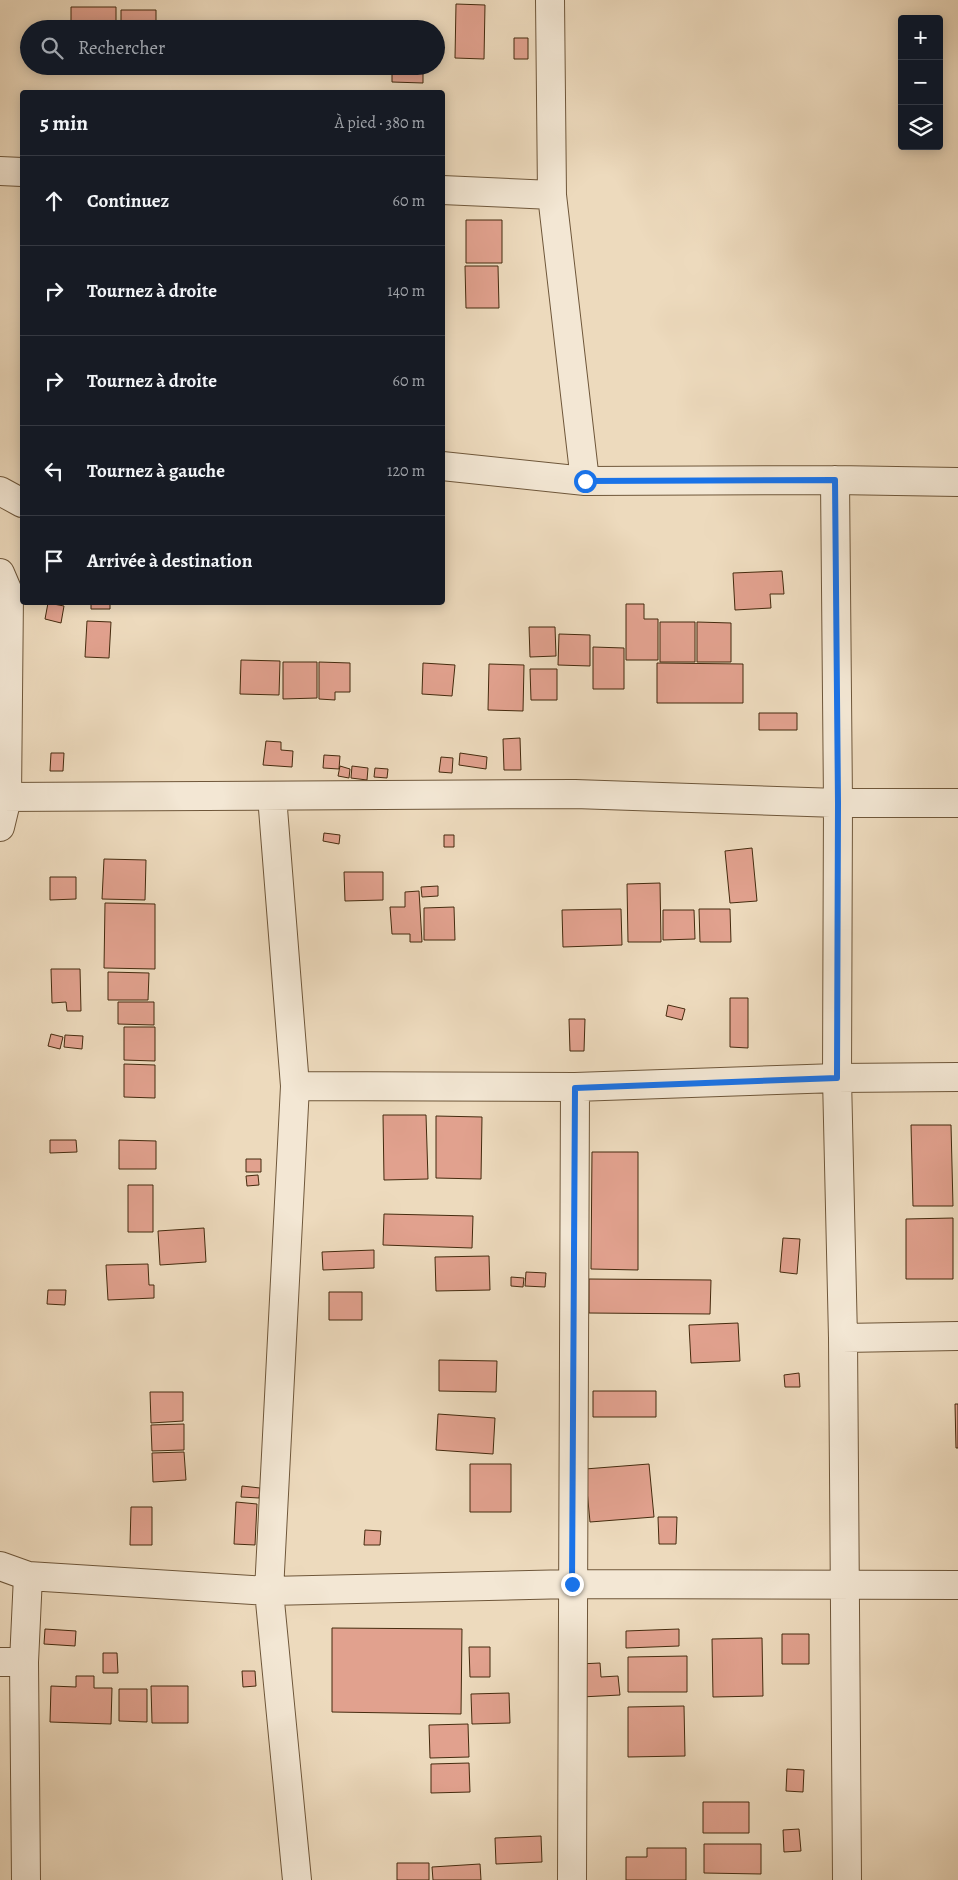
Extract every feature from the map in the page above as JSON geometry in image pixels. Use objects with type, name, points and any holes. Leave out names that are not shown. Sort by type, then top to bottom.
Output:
[{"type":"street","points":[[550,0],[552,195],[585,481]]},
{"type":"street","points":[[0,171],[20,172]]},
{"type":"street","points":[[445,190],[552,195]]},
{"type":"street","points":[[445,466],[585,481],[835,480],[958,482]]},
{"type":"street","points":[[835,480],[838,803],[837,1078],[843,1338],[847,1880]]},
{"type":"street","points":[[0,491],[20,502]]},
{"type":"street","points":[[0,573],[9,594],[4,798],[0,827]]},
{"type":"street","points":[[4,798],[575,794],[838,803],[958,803]]},
{"type":"street","points":[[272,796],[295,1086],[269,1591],[297,1880]]},
{"type":"street","points":[[295,1086],[575,1088],[837,1078],[958,1077]]},
{"type":"street","points":[[572,1880],[575,1088]]},
{"type":"street","points":[[843,1338],[958,1336]]},
{"type":"street","points":[[0,1566],[28,1576],[269,1591],[572,1584],[958,1585]]},
{"type":"street","points":[[26,1880],[12,1662],[28,1576]]},
{"type":"building","points":[[456,4],[485,5],[484,59],[455,58]]},
{"type":"building","points":[[71,7],[116,7],[116,20],[71,20]]},
{"type":"building","points":[[121,10],[156,10],[156,20],[121,20]]},
{"type":"building","points":[[514,38],[528,38],[528,59],[514,59]]},
{"type":"building","points":[[392,75],[423,75],[423,83],[392,82]]},
{"type":"building","points":[[466,220],[502,220],[502,263],[466,263]]},
{"type":"building","points":[[465,266],[498,266],[499,308],[466,308]]},
{"type":"building","points":[[782,571],[784,594],[770,594],[771,608],[735,610],[733,573]]},
{"type":"building","points":[[626,604],[644,604],[644,619],[658,619],[658,660],[626,660]]},
{"type":"building","points":[[48,605],[64,606],[61,623],[45,619]]},
{"type":"building","points":[[91,605],[110,605],[110,609],[91,609]]},
{"type":"building","points":[[87,621],[111,622],[109,658],[85,657]]},
{"type":"building","points":[[660,622],[695,622],[695,662],[660,662]]},
{"type":"building","points":[[697,622],[731,623],[731,662],[697,662]]},
{"type":"building","points":[[529,627],[555,627],[556,656],[530,657]]},
{"type":"building","points":[[559,634],[590,635],[590,666],[558,665]]},
{"type":"building","points":[[593,647],[624,648],[624,689],[593,689]]},
{"type":"building","points":[[241,660],[280,661],[279,695],[240,694]]},
{"type":"building","points":[[283,662],[317,662],[317,698],[283,699]]},
{"type":"building","points":[[319,662],[350,663],[350,692],[335,692],[335,700],[319,699]]},
{"type":"building","points":[[423,663],[455,665],[452,696],[422,694]]},
{"type":"building","points":[[657,663],[743,664],[743,703],[657,703]]},
{"type":"building","points":[[489,664],[524,665],[523,711],[488,710]]},
{"type":"building","points":[[530,669],[557,669],[557,700],[531,700]]},
{"type":"building","points":[[759,713],[797,713],[797,730],[759,730]]},
{"type":"building","points":[[520,738],[521,770],[504,770],[503,739]]},
{"type":"building","points":[[266,741],[281,742],[281,750],[293,751],[292,767],[263,765]]},
{"type":"building","points":[[51,753],[64,753],[63,771],[50,771]]},
{"type":"building","points":[[460,753],[487,757],[486,769],[459,765]]},
{"type":"building","points":[[324,755],[340,756],[339,769],[323,768]]},
{"type":"building","points":[[441,757],[453,758],[452,773],[439,772]]},
{"type":"building","points":[[340,766],[350,769],[349,778],[338,776]]},
{"type":"building","points":[[352,766],[368,768],[367,780],[351,778]]},
{"type":"building","points":[[375,768],[388,769],[387,778],[374,777]]},
{"type":"building","points":[[324,833],[340,835],[339,844],[323,841]]},
{"type":"building","points":[[444,835],[454,835],[454,847],[444,847]]},
{"type":"building","points":[[752,848],[757,901],[730,903],[725,851]]},
{"type":"building","points":[[104,859],[146,860],[145,900],[102,899]]},
{"type":"building","points":[[344,872],[383,872],[383,900],[345,901]]},
{"type":"building","points":[[50,877],[76,877],[76,899],[50,900]]},
{"type":"building","points":[[660,883],[661,942],[628,942],[627,884]]},
{"type":"building","points":[[438,886],[438,896],[422,897],[421,887]]},
{"type":"building","points":[[419,891],[422,942],[410,942],[410,934],[392,934],[390,907],[405,907],[405,892]]},
{"type":"building","points":[[105,903],[155,904],[155,969],[104,968]]},
{"type":"building","points":[[454,907],[455,940],[424,940],[424,908]]},
{"type":"building","points":[[621,909],[622,945],[563,947],[562,910]]},
{"type":"building","points":[[699,909],[730,909],[731,942],[700,942]]},
{"type":"building","points":[[663,910],[694,910],[695,939],[663,940]]},
{"type":"building","points":[[51,969],[80,969],[81,1011],[67,1011],[66,1002],[52,1003]]},
{"type":"building","points":[[108,972],[149,973],[148,1000],[108,1000]]},
{"type":"building","points":[[730,998],[748,998],[748,1048],[730,1047]]},
{"type":"building","points":[[118,1002],[154,1002],[154,1025],[118,1024]]},
{"type":"building","points":[[668,1005],[685,1009],[682,1020],[666,1016]]},
{"type":"building","points":[[569,1019],[585,1019],[584,1051],[570,1051]]},
{"type":"building","points":[[124,1027],[155,1027],[155,1061],[124,1060]]},
{"type":"building","points":[[51,1034],[63,1037],[60,1049],[48,1046]]},
{"type":"building","points":[[65,1035],[83,1036],[82,1049],[64,1047]]},
{"type":"building","points":[[124,1064],[155,1065],[155,1098],[124,1097]]},
{"type":"building","points":[[383,1115],[426,1115],[428,1179],[384,1180]]},
{"type":"building","points":[[436,1116],[482,1117],[481,1179],[436,1178]]},
{"type":"building","points":[[911,1125],[951,1125],[953,1206],[913,1206]]},
{"type":"building","points":[[50,1140],[76,1140],[77,1152],[50,1153]]},
{"type":"building","points":[[119,1140],[156,1141],[156,1169],[119,1169]]},
{"type":"building","points":[[592,1152],[638,1152],[638,1270],[591,1269]]},
{"type":"building","points":[[246,1159],[261,1159],[261,1172],[246,1172]]},
{"type":"building","points":[[258,1175],[259,1185],[247,1186],[246,1176]]},
{"type":"building","points":[[128,1185],[153,1185],[153,1232],[128,1232]]},
{"type":"building","points":[[384,1214],[473,1216],[472,1248],[383,1245]]},
{"type":"building","points":[[953,1218],[953,1279],[906,1279],[906,1219]]},
{"type":"building","points":[[204,1228],[206,1262],[160,1265],[158,1231]]},
{"type":"building","points":[[783,1238],[800,1239],[797,1274],[780,1272]]},
{"type":"building","points":[[374,1250],[374,1268],[323,1270],[322,1252]]},
{"type":"building","points":[[489,1256],[490,1290],[436,1291],[435,1257]]},
{"type":"building","points":[[148,1264],[149,1285],[154,1285],[154,1298],[108,1300],[106,1265]]},
{"type":"building","points":[[526,1272],[546,1273],[545,1287],[525,1286]]},
{"type":"building","points":[[511,1277],[524,1278],[523,1287],[511,1286]]},
{"type":"building","points":[[589,1279],[711,1280],[710,1314],[589,1313]]},
{"type":"building","points":[[48,1290],[66,1290],[65,1305],[47,1304]]},
{"type":"building","points":[[329,1292],[362,1292],[362,1320],[329,1320]]},
{"type":"building","points":[[738,1323],[740,1361],[691,1363],[689,1325]]},
{"type":"building","points":[[439,1360],[497,1361],[496,1392],[439,1391]]},
{"type":"building","points":[[799,1373],[800,1387],[785,1387],[784,1375]]},
{"type":"building","points":[[593,1391],[656,1391],[656,1417],[593,1417]]},
{"type":"building","points":[[150,1392],[183,1392],[183,1421],[151,1423]]},
{"type":"building","points":[[955,1404],[958,1404],[958,1448],[956,1448]]},
{"type":"building","points":[[438,1414],[495,1418],[493,1454],[436,1450]]},
{"type":"building","points":[[184,1424],[184,1450],[152,1451],[151,1425]]},
{"type":"building","points":[[184,1452],[186,1480],[153,1482],[152,1453]]},
{"type":"building","points":[[470,1464],[511,1464],[511,1512],[470,1512]]},
{"type":"building","points":[[649,1464],[654,1517],[590,1522],[585,1469]]},
{"type":"building","points":[[242,1486],[260,1488],[259,1498],[241,1497]]},
{"type":"building","points":[[236,1502],[257,1504],[255,1545],[234,1544]]},
{"type":"building","points":[[131,1507],[152,1507],[152,1545],[130,1545]]},
{"type":"building","points":[[658,1517],[677,1517],[676,1544],[659,1544]]},
{"type":"building","points":[[365,1530],[381,1531],[380,1545],[364,1545]]},
{"type":"building","points":[[332,1628],[462,1629],[461,1714],[332,1712]]},
{"type":"building","points":[[45,1629],[76,1631],[75,1646],[44,1644]]},
{"type":"building","points":[[679,1629],[679,1646],[626,1648],[626,1631]]},
{"type":"building","points":[[782,1634],[809,1634],[809,1664],[782,1664]]},
{"type":"building","points":[[762,1638],[763,1696],[713,1697],[712,1639]]},
{"type":"building","points":[[469,1647],[490,1647],[490,1677],[470,1677]]},
{"type":"building","points":[[103,1653],[117,1653],[118,1673],[103,1673]]},
{"type":"building","points":[[687,1656],[687,1692],[628,1692],[628,1657]]},
{"type":"building","points":[[600,1663],[601,1677],[618,1676],[620,1695],[581,1697],[579,1664]]},
{"type":"building","points":[[242,1671],[255,1671],[256,1686],[243,1687]]},
{"type":"building","points":[[76,1676],[94,1676],[94,1688],[112,1688],[111,1724],[50,1722],[51,1686],[76,1687]]},
{"type":"building","points":[[151,1686],[188,1686],[188,1723],[152,1723]]},
{"type":"building","points":[[119,1689],[147,1689],[147,1722],[119,1721]]},
{"type":"building","points":[[509,1693],[510,1723],[472,1724],[471,1694]]},
{"type":"building","points":[[684,1706],[685,1756],[628,1757],[628,1707]]},
{"type":"building","points":[[468,1724],[469,1757],[430,1758],[429,1725]]},
{"type":"building","points":[[469,1763],[470,1792],[431,1793],[431,1764]]},
{"type":"building","points":[[787,1769],[804,1770],[803,1792],[786,1791]]},
{"type":"building","points":[[703,1802],[749,1802],[749,1833],[703,1833]]},
{"type":"building","points":[[799,1829],[801,1851],[784,1852],[783,1830]]},
{"type":"building","points":[[541,1836],[542,1862],[496,1864],[495,1838]]},
{"type":"building","points":[[704,1844],[761,1844],[761,1874],[704,1873]]},
{"type":"building","points":[[647,1848],[686,1848],[686,1880],[626,1880],[626,1857],[647,1857]]},
{"type":"building","points":[[397,1863],[429,1863],[429,1880],[397,1880]]},
{"type":"building","points":[[480,1864],[481,1880],[433,1880],[432,1867]]},
{"type":"route","points":[[572,1584],[575,1088],[837,1078],[838,803],[835,480],[585,481]]}]
